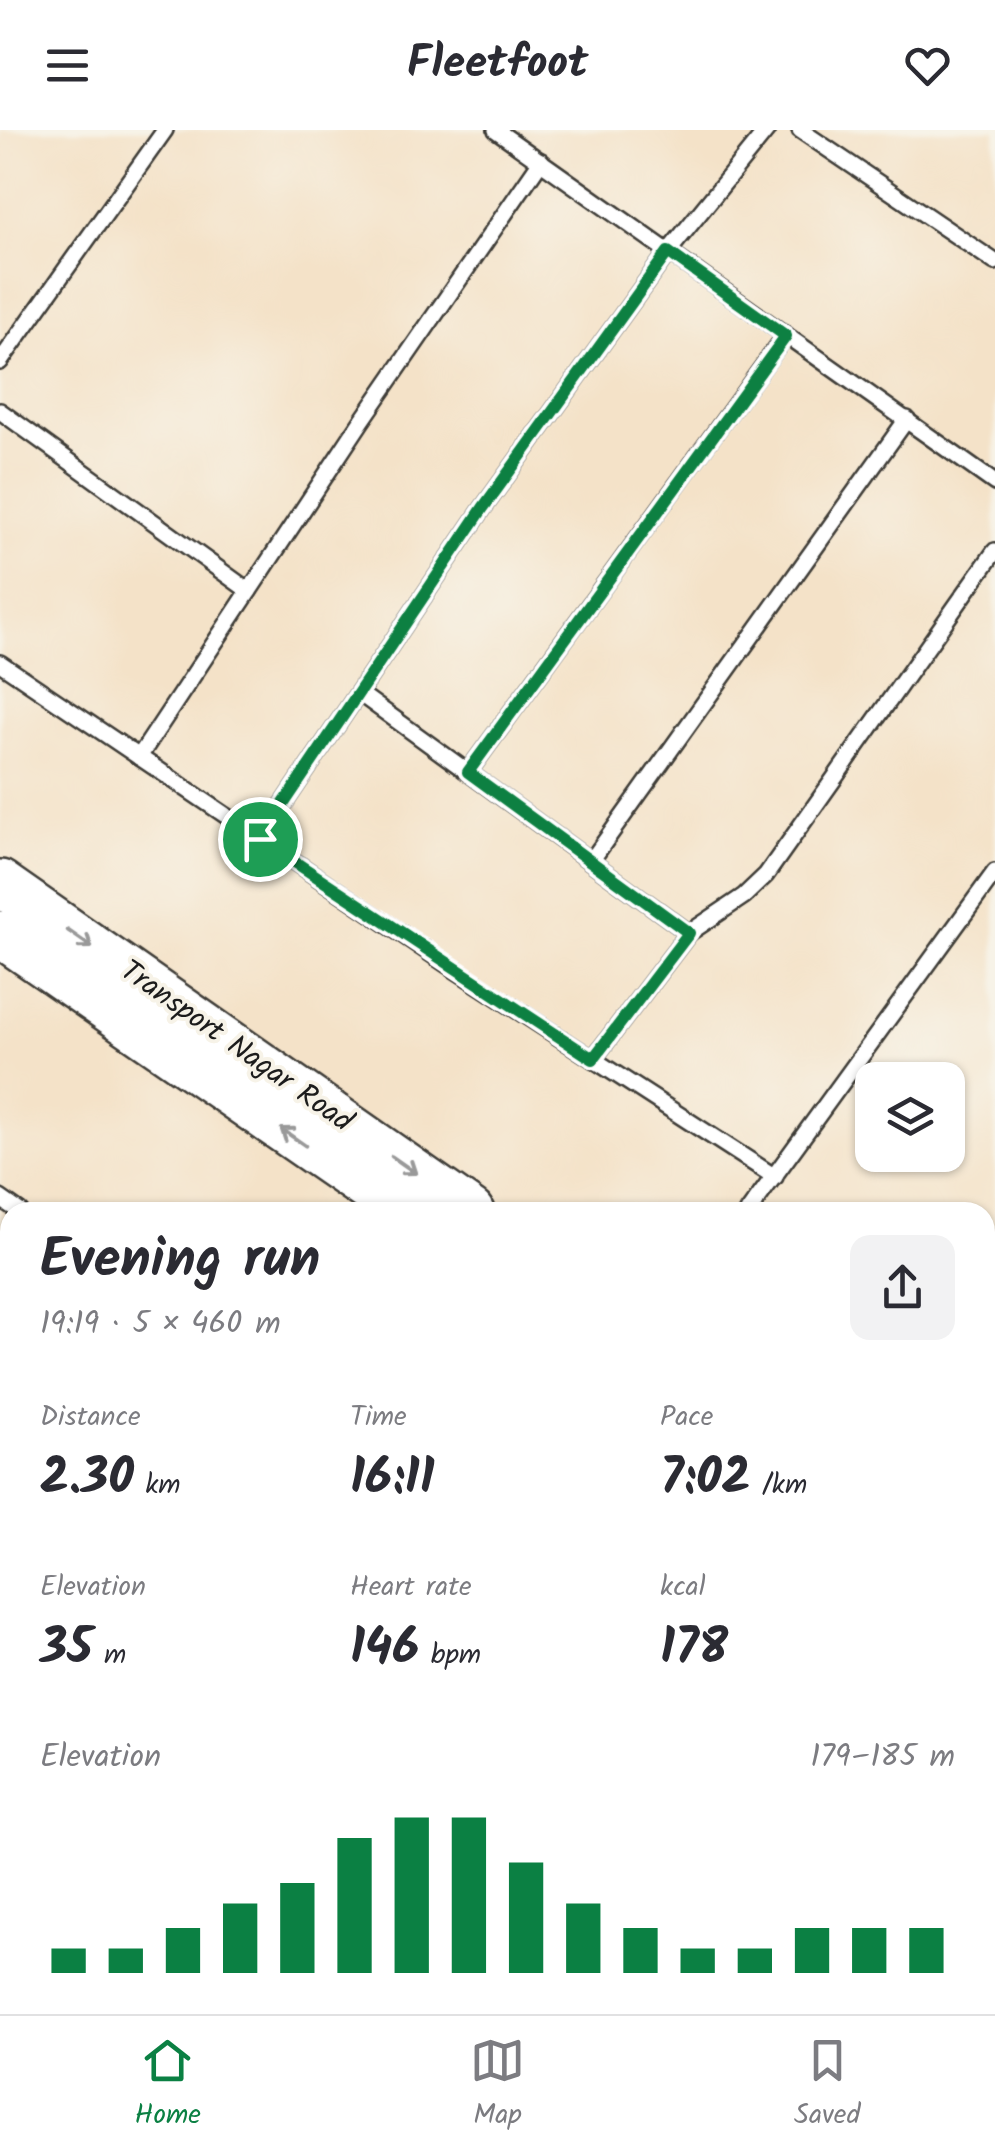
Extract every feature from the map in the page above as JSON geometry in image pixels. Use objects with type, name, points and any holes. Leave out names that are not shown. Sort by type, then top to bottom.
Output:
[{"type":"main road","name":"Transport Nagar Road","points":[[0,883],[458,1202]]},
{"type":"main road","name":"Transport Nagar Road","points":[[0,934],[388,1202]]},
{"type":"lane","points":[[0,362],[165,130]]},
{"type":"lane","points":[[496,130],[995,483]]},
{"type":"lane","points":[[260,839],[483,508],[668,252],[767,130]]},
{"type":"lane","points":[[800,130],[995,262]]},
{"type":"lane","points":[[139,757],[540,161]]},
{"type":"lane","points":[[468,772],[786,336]]},
{"type":"lane","points":[[0,411],[249,592]]},
{"type":"lane","points":[[592,860],[907,420]]},
{"type":"lane","points":[[593,1059],[689,933],[744,896],[766,875],[995,551]]},
{"type":"lane","points":[[0,664],[775,1177]]},
{"type":"lane","points":[[359,693],[689,933]]},
{"type":"lane","points":[[756,1202],[995,872]]},
{"type":"route","points":[[668,252],[786,336],[468,772],[689,933],[593,1059],[260,839],[483,508],[668,252]]}]
